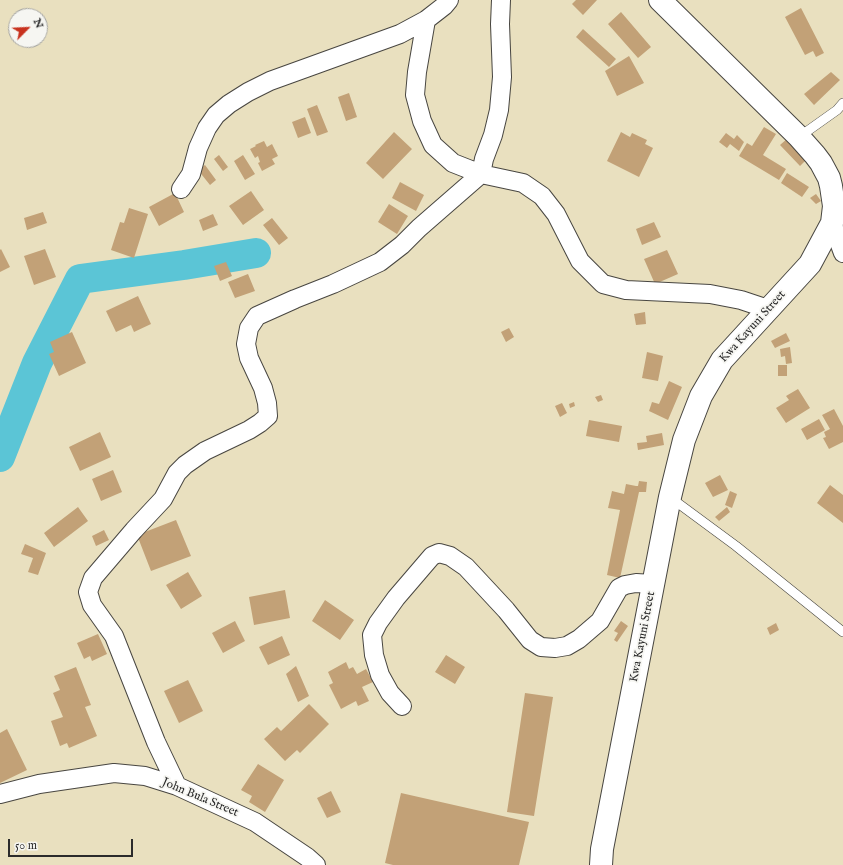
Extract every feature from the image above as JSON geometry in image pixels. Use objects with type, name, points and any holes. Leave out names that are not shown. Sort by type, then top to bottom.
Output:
[{"type":"street","points":[[181,188],[190,174],[206,128],[216,115],[229,104],[270,81],[400,34],[426,20],[444,6],[449,0]]},
{"type":"street","points":[[177,786],[156,742],[114,636],[92,605],[88,592],[93,578],[163,499],[177,473],[185,465],[205,451],[249,430],[268,416],[264,388],[249,358],[246,344],[249,328],[257,316],[333,284],[380,262],[402,245],[419,228],[481,174],[499,110],[502,77],[501,0]]},
{"type":"street","name":"Kwa Kayuni Street","points":[[601,865],[602,850],[653,584],[670,497],[684,440],[701,396],[722,360],[810,264],[832,223],[839,203],[821,163],[799,138],[660,0]]},
{"type":"street","points":[[426,20],[417,72],[415,95],[422,121],[433,145],[453,163],[481,174],[522,183],[542,196],[556,214],[580,261],[603,284],[626,290],[710,294],[741,300],[768,309]]},
{"type":"street","points":[[832,223],[843,253]]},
{"type":"street","points":[[402,706],[390,693],[380,675],[374,654],[372,635],[378,623],[396,598],[432,556],[439,553],[450,556],[466,567],[506,610],[530,640],[541,647],[555,648],[567,646],[579,639],[600,621],[619,588],[636,583],[653,584]]},
{"type":"street","name":"John Bula Street","points":[[0,794],[39,784],[114,773],[145,776],[177,786],[255,822],[307,857],[316,865]]},
{"type":"lane","points":[[799,138],[837,110],[843,103]]},
{"type":"lane","points":[[670,497],[736,546],[843,632]]},
{"type":"building","points":[[576,0],[597,0],[583,15],[572,4]]},
{"type":"building","points":[[801,8],[824,53],[816,57],[813,51],[805,55],[785,17]]},
{"type":"building","points":[[621,12],[651,47],[638,58],[608,24]]},
{"type":"building","points":[[583,29],[616,59],[609,67],[576,37]]},
{"type":"building","points":[[629,56],[644,83],[617,96],[605,71]]},
{"type":"building","points":[[831,72],[840,80],[814,105],[804,94]]},
{"type":"building","points":[[349,93],[357,117],[346,121],[338,97]]},
{"type":"building","points":[[317,105],[328,132],[317,136],[307,109]]},
{"type":"building","points":[[305,117],[311,133],[298,138],[292,122]]},
{"type":"building","points":[[764,127],[776,134],[763,155],[786,169],[779,180],[739,156],[747,143],[752,146]]},
{"type":"building","points":[[394,132],[412,149],[383,179],[366,163]]},
{"type":"building","points":[[621,132],[630,137],[632,133],[647,140],[645,144],[653,148],[639,177],[607,161]]},
{"type":"building","points":[[726,133],[734,139],[737,135],[744,142],[739,151],[730,144],[727,148],[719,142]]},
{"type":"building","points":[[788,138],[807,159],[800,166],[780,145]]},
{"type":"building","points":[[264,141],[267,147],[272,144],[278,156],[272,159],[275,164],[262,171],[258,163],[260,162],[258,156],[255,158],[250,149]]},
{"type":"building","points":[[219,155],[228,167],[223,171],[214,159]]},
{"type":"building","points":[[243,155],[255,174],[245,180],[234,161]]},
{"type":"building","points":[[205,165],[216,180],[210,185],[198,170]]},
{"type":"building","points":[[787,173],[809,187],[802,197],[781,183]]},
{"type":"building","points":[[400,182],[424,195],[416,211],[392,198]]},
{"type":"building","points":[[251,191],[264,210],[243,225],[229,206]]},
{"type":"building","points":[[175,193],[184,212],[159,226],[149,207]]},
{"type":"building","points":[[816,194],[821,201],[816,204],[810,198]]},
{"type":"building","points":[[389,204],[408,216],[397,234],[378,222]]},
{"type":"building","points":[[129,208],[148,214],[134,258],[111,250],[120,222],[124,223]]},
{"type":"building","points":[[43,212],[47,223],[27,230],[24,218]]},
{"type":"building","points":[[213,214],[218,225],[203,231],[199,220]]},
{"type":"building","points":[[272,218],[288,238],[279,245],[263,225]]},
{"type":"building","points":[[654,222],[661,237],[642,245],[636,229]]},
{"type":"building","points":[[1,249],[10,267],[0,272],[0,250]]},
{"type":"building","points":[[45,249],[56,277],[34,285],[24,256]]},
{"type":"building","points":[[667,250],[678,274],[655,284],[644,259]]},
{"type":"building","points":[[226,262],[232,276],[220,281],[214,266]]},
{"type":"building","points":[[248,274],[255,291],[235,298],[228,282]]},
{"type":"building","points":[[138,296],[151,324],[134,332],[131,325],[116,332],[106,311]]},
{"type":"building","points":[[645,312],[646,324],[636,325],[634,314]]},
{"type":"building","points":[[509,328],[514,337],[506,342],[501,332]]},
{"type":"building","points":[[72,332],[86,363],[59,376],[49,354],[54,352],[50,342]]},
{"type":"building","points":[[786,333],[790,341],[775,348],[771,341]]},
{"type":"building","points":[[790,347],[792,363],[786,364],[785,356],[781,357],[780,349]]},
{"type":"building","points":[[647,352],[663,356],[658,381],[642,378]]},
{"type":"building","points":[[778,365],[787,365],[787,376],[778,376]]},
{"type":"building","points":[[669,381],[682,387],[668,420],[649,411],[652,402],[659,404]]},
{"type":"building","points":[[798,389],[810,408],[786,423],[776,408],[789,400],[786,396]]},
{"type":"building","points":[[601,395],[603,400],[598,402],[595,397]]},
{"type":"building","points":[[574,402],[575,406],[570,408],[569,404]]},
{"type":"building","points":[[562,403],[567,413],[560,417],[555,406]]},
{"type":"building","points":[[834,409],[843,426],[843,442],[829,449],[823,438],[826,437],[824,432],[830,429],[822,415]]},
{"type":"building","points":[[819,419],[825,430],[807,440],[801,429]]},
{"type":"building","points":[[589,420],[622,426],[619,442],[586,436]]},
{"type":"building","points":[[100,432],[111,457],[80,471],[69,447]]},
{"type":"building","points":[[662,433],[664,445],[638,450],[637,443],[647,442],[646,436]]},
{"type":"building","points":[[113,470],[122,492],[101,501],[92,479]]},
{"type":"building","points":[[720,475],[728,490],[713,497],[705,483]]},
{"type":"building","points":[[639,481],[647,482],[646,492],[639,492],[620,578],[607,575],[620,510],[608,508],[612,491],[624,494],[626,484],[638,486]]},
{"type":"building","points":[[830,485],[843,495],[843,523],[817,503]]},
{"type":"building","points":[[730,491],[737,494],[732,508],[725,505]]},
{"type":"building","points":[[78,507],[88,521],[54,547],[44,533]]},
{"type":"building","points":[[727,507],[730,512],[719,521],[715,517]]},
{"type":"building","points":[[176,520],[191,556],[151,571],[137,535]]},
{"type":"building","points":[[104,530],[109,540],[96,546],[92,536]]},
{"type":"building","points":[[25,544],[46,553],[38,575],[28,572],[33,558],[21,554]]},
{"type":"building","points":[[188,572],[202,596],[181,609],[166,585]]},
{"type":"building","points":[[285,590],[290,618],[254,625],[249,597]]},
{"type":"building","points":[[325,600],[354,620],[340,640],[312,621]]},
{"type":"building","points":[[235,621],[245,641],[223,653],[212,633]]},
{"type":"building","points":[[621,621],[628,626],[617,642],[614,640],[618,633],[614,631]]},
{"type":"building","points":[[776,623],[779,630],[770,635],[767,628]]},
{"type":"building","points":[[98,634],[107,654],[92,661],[90,656],[84,659],[77,643]]},
{"type":"building","points":[[282,636],[290,655],[268,665],[259,647]]},
{"type":"building","points":[[446,655],[465,667],[455,684],[435,672]]},
{"type":"building","points":[[346,662],[349,669],[353,667],[357,674],[366,669],[373,682],[362,687],[369,701],[358,706],[356,701],[341,709],[329,685],[333,683],[328,672]]},
{"type":"building","points":[[296,666],[309,696],[298,702],[286,674]]},
{"type":"building","points":[[76,667],[91,705],[85,707],[97,736],[69,748],[67,743],[60,746],[51,721],[63,717],[53,693],[60,690],[54,676]]},
{"type":"building","points":[[188,680],[203,711],[179,723],[164,691]]},
{"type":"building","points":[[525,693],[553,697],[534,816],[507,812]]},
{"type":"building","points":[[309,704],[329,724],[300,753],[297,750],[285,761],[264,739],[277,727],[281,731]]},
{"type":"building","points":[[7,729],[27,770],[0,783],[0,733]]},
{"type":"building","points":[[258,764],[284,780],[265,812],[249,802],[252,796],[241,790]]},
{"type":"building","points":[[331,791],[341,812],[327,818],[317,798]]},
{"type":"building","points":[[401,793],[529,822],[519,865],[393,865],[385,863]]},
{"type":"waterway","points":[[0,457],[37,363],[80,279],[184,265],[256,253]]}]
